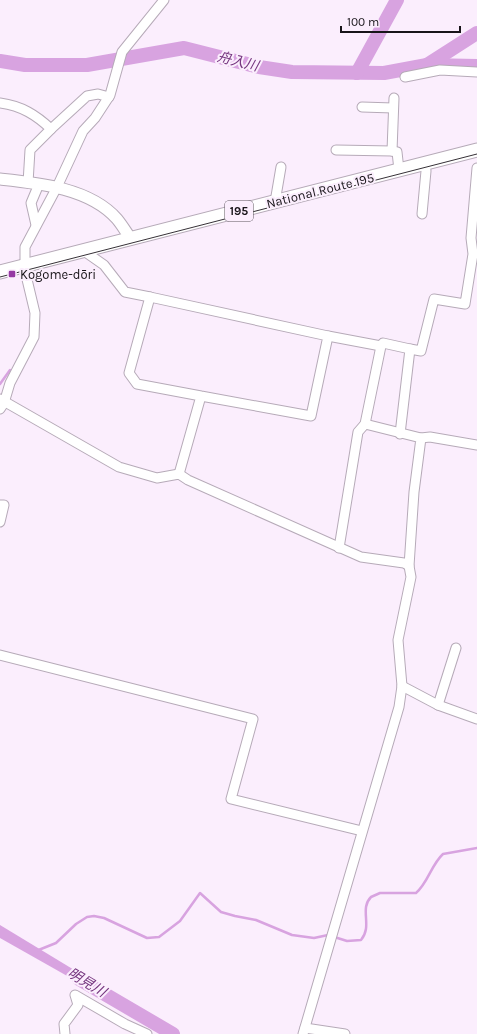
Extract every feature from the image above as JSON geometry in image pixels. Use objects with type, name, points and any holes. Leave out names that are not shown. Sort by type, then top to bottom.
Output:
[{"type":"highway","name":"National Route 195","points":[[0,272],[475,150]]},
{"type":"main road","points":[[0,180],[57,187],[75,192],[98,205],[116,218],[131,239]]},
{"type":"street","points":[[164,0],[122,52],[108,97],[83,131],[57,187],[25,247],[25,266],[35,313],[34,337],[10,383],[1,404],[119,467],[157,478],[179,474],[188,480],[360,557],[404,563],[409,566]]},
{"type":"street","points":[[405,76],[440,70],[477,72]]},
{"type":"street","points":[[36,225],[31,204],[33,184],[30,150],[87,96],[98,94],[108,97]]},
{"type":"street","points":[[392,150],[394,98]]},
{"type":"street","points":[[0,103],[14,105],[35,114],[52,129]]},
{"type":"street","points":[[362,107],[393,108]]},
{"type":"street","points":[[336,150],[392,150],[397,152],[399,170]]},
{"type":"street","points":[[84,251],[104,265],[125,292],[328,336],[381,346],[382,343],[421,351],[434,299],[465,304],[473,254],[471,238],[477,167],[475,150]]},
{"type":"street","points":[[422,214],[426,171],[425,163]]},
{"type":"street","points":[[276,202],[281,167]]},
{"type":"street","points":[[150,297],[129,372],[137,384],[311,416],[328,336]]},
{"type":"street","points":[[340,548],[358,432],[365,424],[381,346]]},
{"type":"street","points":[[400,434],[410,349]]},
{"type":"street","points":[[179,474],[201,396]]},
{"type":"street","points":[[365,424],[400,434],[421,438],[430,437],[477,445]]},
{"type":"street","points":[[344,1034],[304,1031],[399,707],[402,686],[398,640],[411,577],[409,566],[414,492],[421,438]]},
{"type":"street","points":[[0,504],[4,505],[0,522]]},
{"type":"street","points":[[438,705],[456,648]]},
{"type":"street","points":[[0,655],[253,719],[231,799],[362,831]]},
{"type":"street","points":[[402,686],[438,705],[477,719]]},
{"type":"street","points":[[65,1034],[64,1024],[78,1004],[75,995],[125,1024],[147,1034]]},
{"type":"water","points":[[0,925],[99,985],[92,990],[0,938]]},
{"type":"waterway","points":[[357,73],[397,0]]},
{"type":"waterway","points":[[427,65],[477,33]]},
{"type":"waterway","name":"舟入川","points":[[0,61],[25,65],[87,65],[184,48],[259,67],[292,72],[384,73],[427,65],[477,66]]},
{"type":"waterway","points":[[0,384],[10,370]]},
{"type":"waterway","points":[[36,951],[56,943],[76,924],[87,917],[94,916],[104,918],[147,938],[159,937],[180,921],[200,893],[221,912],[256,920],[292,935],[314,938],[328,935],[347,941],[361,940],[366,929],[366,907],[371,897],[380,893],[416,893],[424,884],[435,863],[443,854],[477,848]]},
{"type":"waterway","name":"明見川","points":[[79,979],[173,1034]]},
{"type":"tram line","points":[[0,277],[477,154]]},
{"type":"place","name":"Kogome-dōri","points":[[12,274]]}]
